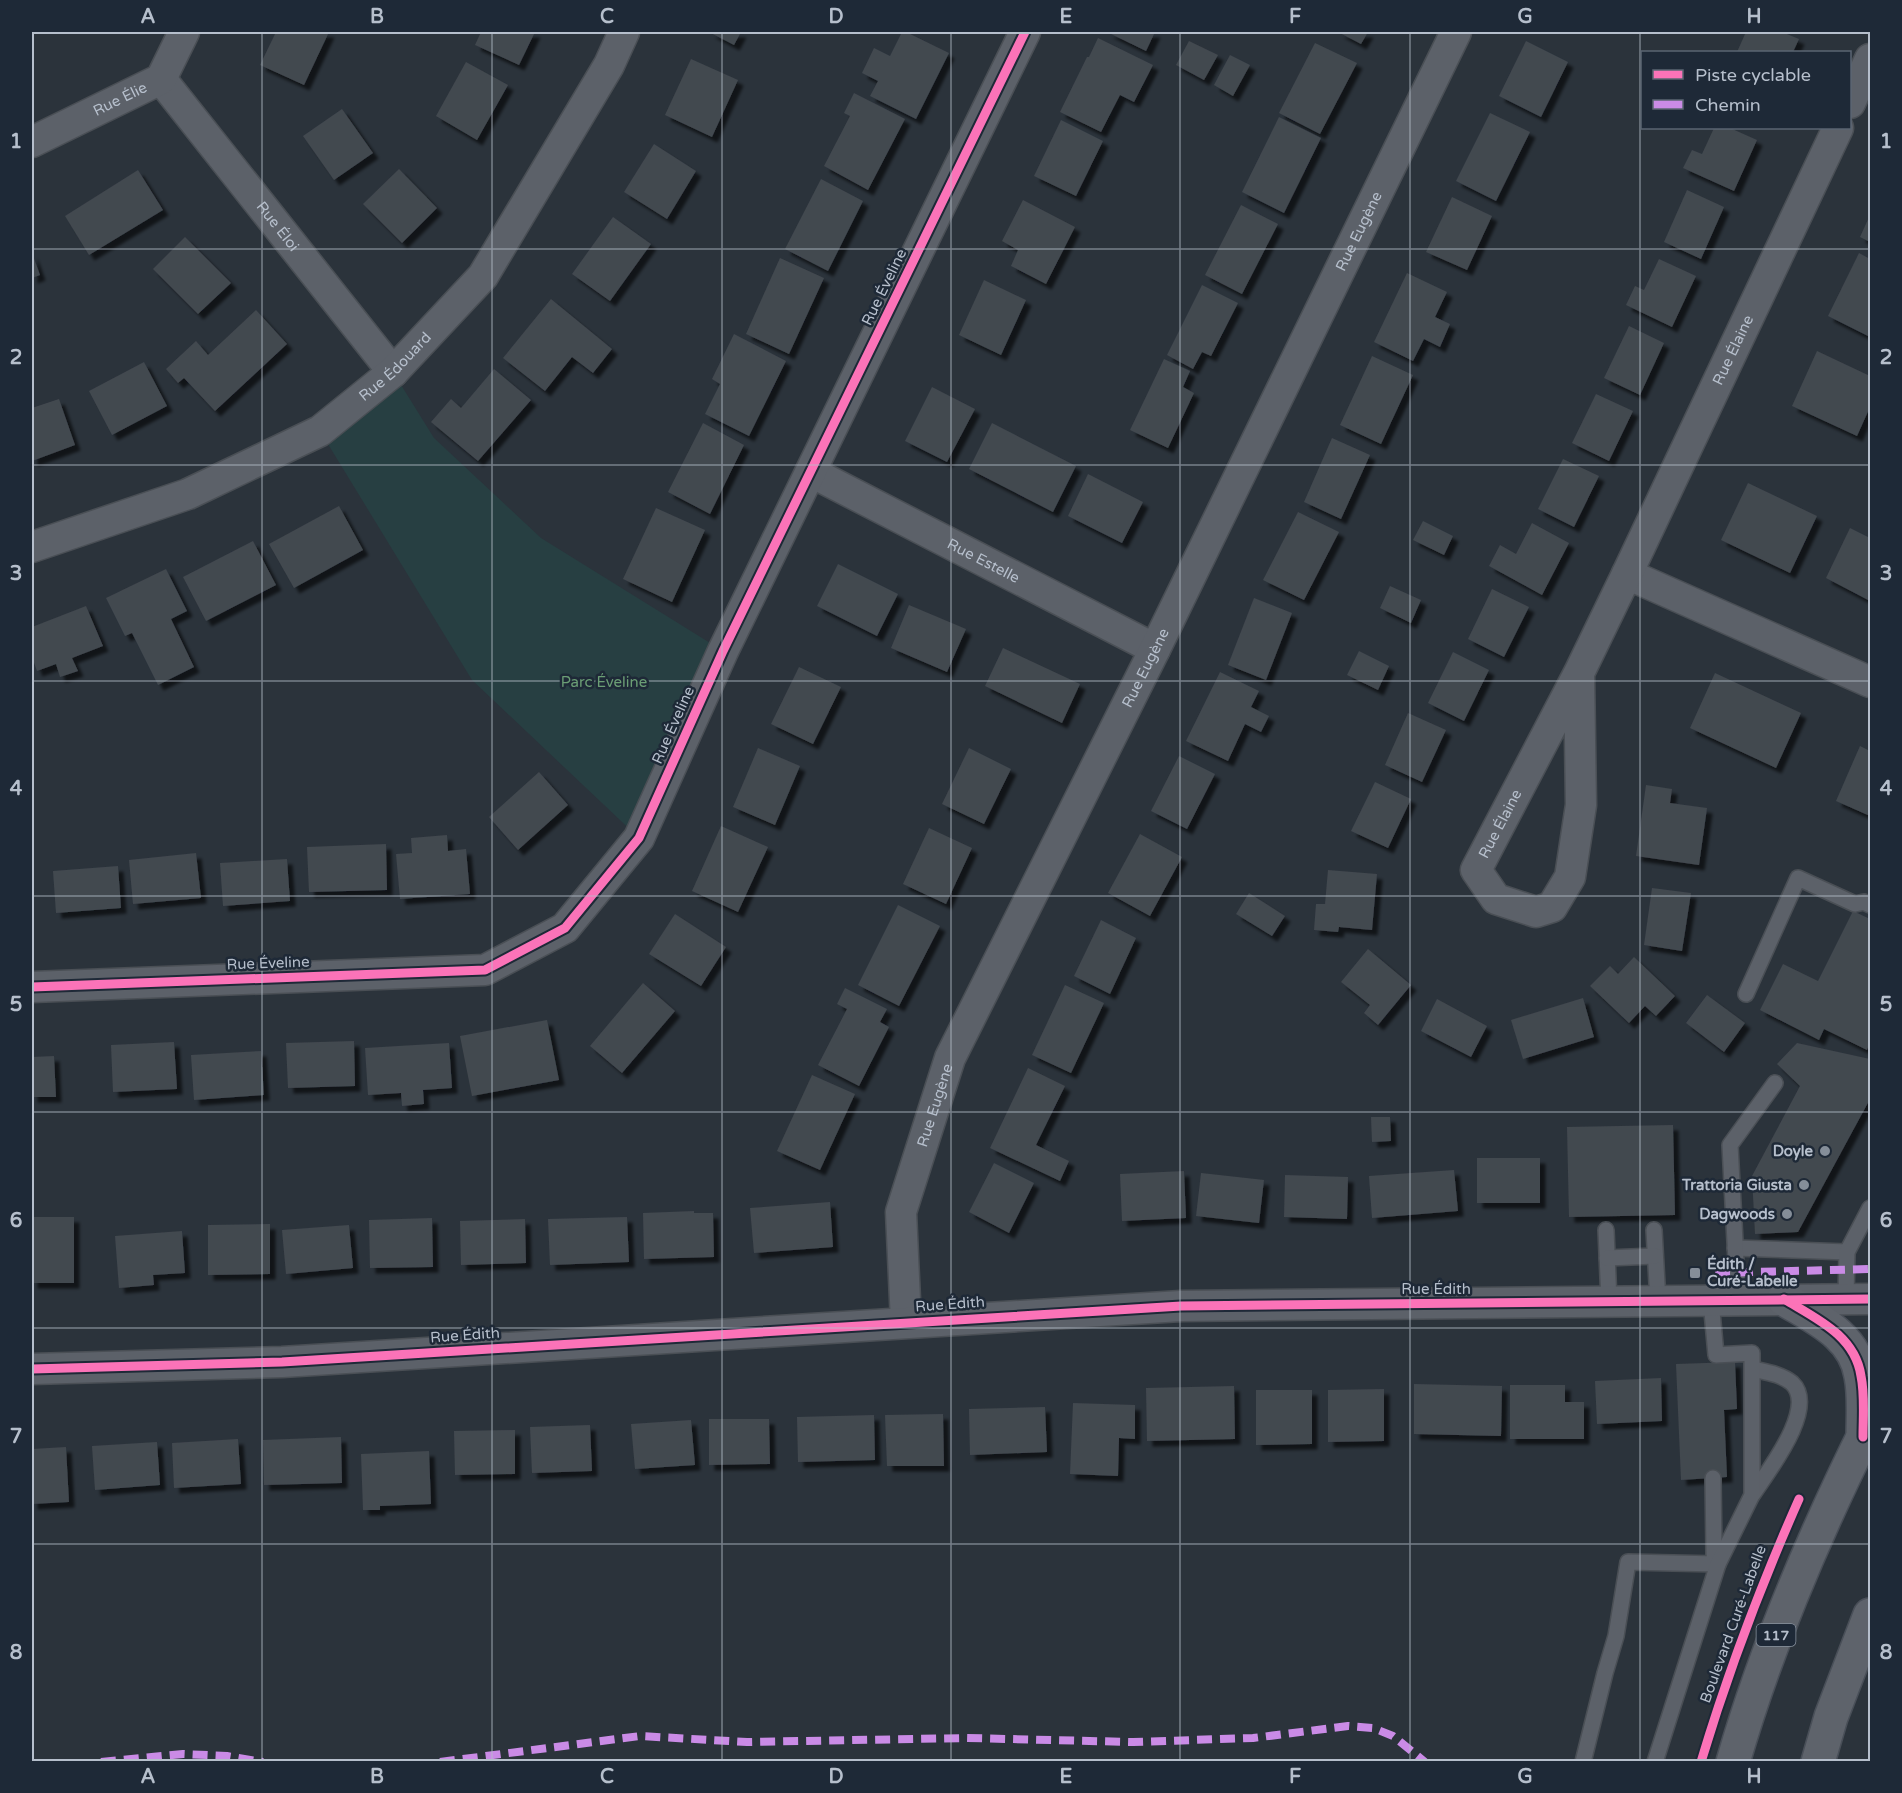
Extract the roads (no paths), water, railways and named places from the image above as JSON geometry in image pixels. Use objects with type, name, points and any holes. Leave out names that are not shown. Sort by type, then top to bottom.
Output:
[{"type":"main road","points":[[1784,1299],[1835,1331],[1852,1351],[1861,1375],[1867,1430]]},
{"type":"main road","name":"117","points":[[1733,1761],[1753,1696],[1803,1568],[1867,1430]]},
{"type":"main road","points":[[1818,1761],[1831,1717],[1870,1615]]},
{"type":"street","name":"Rue Élie","points":[[32,142],[161,79],[184,32]]},
{"type":"street","name":"Rue Édouard","points":[[32,547],[188,494],[310,436],[320,431],[393,372],[483,276],[609,65],[624,32]]},
{"type":"street","name":"Rue Éveline","points":[[32,987],[485,970],[565,928],[639,838],[723,651],[1025,32]]},
{"type":"street","name":"Rue Eugène","points":[[906,1322],[901,1212],[950,1058],[1155,649],[1456,32]]},
{"type":"street","points":[[1851,101],[1870,59]]},
{"type":"street","name":"Rue Éloi","points":[[161,79],[393,372]]},
{"type":"street","name":"Rue Élaine","points":[[1579,673],[1581,804],[1570,877],[1552,907],[1536,912],[1496,899],[1476,870],[1579,673],[1838,129]]},
{"type":"street","name":"Rue Estelle","points":[[811,472],[1155,649]]},
{"type":"street","points":[[1627,574],[1870,682]]},
{"type":"street","name":"Rue Édith","points":[[32,1369],[282,1362],[1181,1306],[1858,1298]]},
{"type":"lane","points":[[1746,994],[1798,878],[1855,904],[1864,902],[1870,905]]},
{"type":"lane","points":[[1752,1495],[1752,1353],[1716,1355],[1735,1248],[1730,1145],[1775,1083]]},
{"type":"lane","points":[[1858,1298],[1847,1252],[1870,1208]]},
{"type":"lane","points":[[1606,1230],[1609,1302]]},
{"type":"lane","points":[[1654,1230],[1658,1302]]},
{"type":"lane","points":[[1735,1248],[1847,1252]]},
{"type":"lane","points":[[1607,1258],[1655,1256]]},
{"type":"lane","points":[[1655,1761],[1718,1564],[1752,1495],[1793,1429],[1801,1403],[1799,1392],[1784,1378],[1753,1369]]},
{"type":"lane","points":[[1713,1478],[1714,1554],[1718,1564]]},
{"type":"lane","points":[[1583,1761],[1616,1635],[1628,1562],[1718,1564]]},
{"type":"place","name":"Doyle","points":[[1825,1151]]},
{"type":"place","name":"Trattoria Giusta","points":[[1804,1185]]},
{"type":"place","name":"Dagwoods","points":[[1787,1214]]},
{"type":"place","name":"Édith / Curé-Labelle","points":[[1695,1273]]},
{"type":"park label","name":"Parc Éveline","points":[[604,682]]}]
